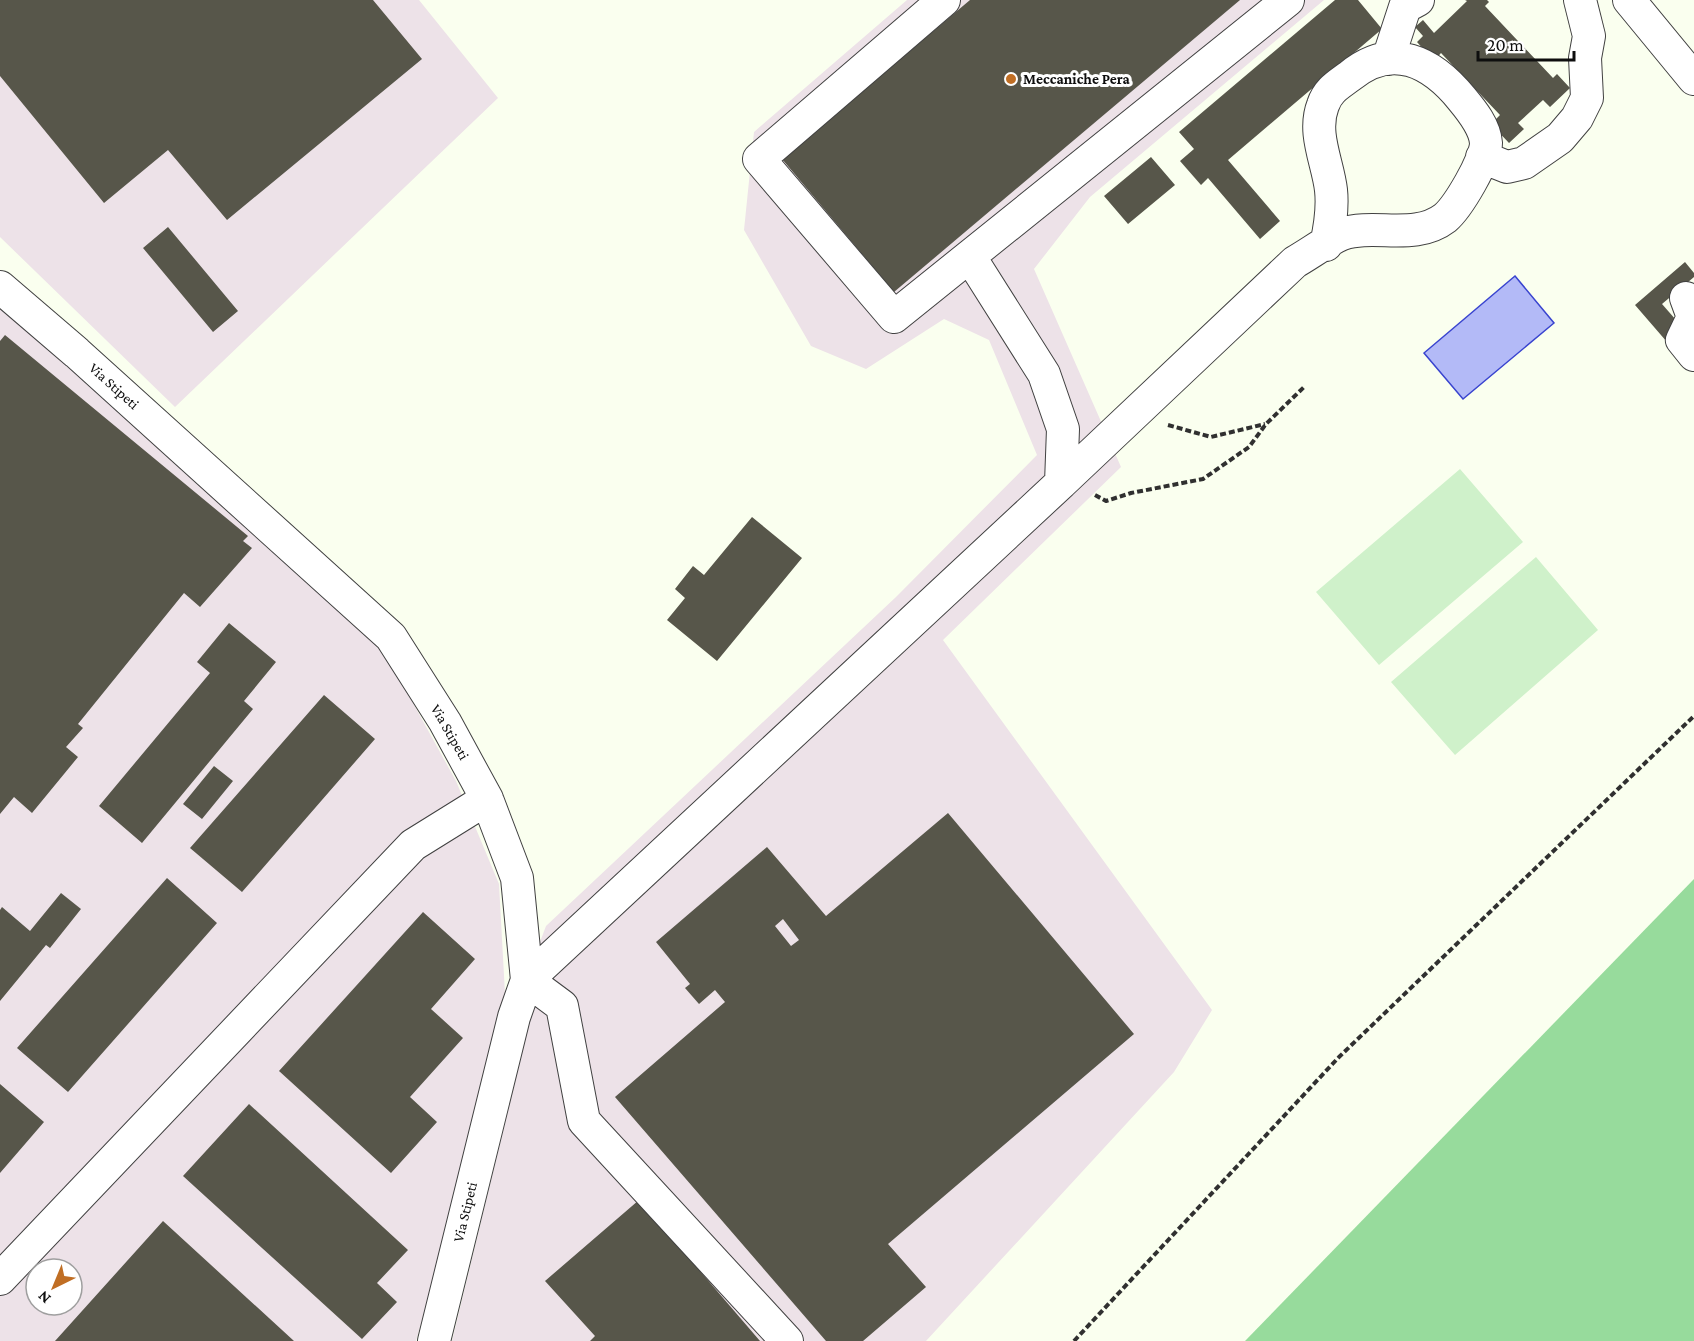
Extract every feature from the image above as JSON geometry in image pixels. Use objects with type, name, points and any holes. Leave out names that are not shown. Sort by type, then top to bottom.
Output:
[{"type":"street","points":[[944,0],[759,159],[894,316],[1288,0]]},
{"type":"street","points":[[1388,58],[1405,7],[1418,0]]},
{"type":"street","points":[[1482,157],[1507,166],[1524,163],[1560,138],[1577,118],[1587,98],[1585,58],[1589,36],[1580,0]]},
{"type":"street","points":[[1629,0],[1694,79]]},
{"type":"street","points":[[787,1341],[584,1121],[562,1006],[527,980],[1063,482],[1295,262],[1326,244],[1341,234],[1409,230],[1444,219],[1455,207],[1482,157],[1486,143],[1478,122],[1454,88],[1423,64],[1388,58],[1364,64],[1331,89],[1322,107],[1321,144],[1331,190],[1326,244]]},
{"type":"street","points":[[970,257],[1044,374],[1064,429],[1063,482]]},
{"type":"street","name":"Via Stipeti","points":[[0,287],[77,353],[391,638],[445,722],[487,799],[517,878],[527,980],[514,1017],[434,1341]]},
{"type":"street","points":[[1686,298],[1694,317],[1682,340],[1694,355]]},
{"type":"street","points":[[0,1279],[412,845],[487,799]]},
{"type":"path","points":[[1063,482],[1106,501],[1131,493],[1203,479],[1249,447],[1266,424],[1304,387]]},
{"type":"path","points":[[1137,412],[1158,422],[1211,437],[1266,424]]},
{"type":"path","points":[[1074,1341],[1339,1057],[1694,716]]},
{"type":"shaded area","points":[[0,0],[419,0],[498,98],[175,407],[0,237]]},
{"type":"shaded area","points":[[907,0],[1324,0],[1090,197],[1034,269],[1121,467],[943,640],[1212,1010],[1174,1072],[926,1341],[452,1341],[528,1028],[537,950],[546,926],[896,597],[1037,455],[989,340],[944,319],[866,369],[811,346],[744,230],[754,132]]},
{"type":"shaded area","points":[[0,307],[241,509],[386,654],[456,781],[499,884],[505,994],[480,1118],[416,1341],[0,1341]]},
{"type":"green space","points":[[1460,469],[1523,542],[1379,665],[1316,592]]},
{"type":"green space","points":[[1536,557],[1598,630],[1455,755],[1391,682]]},
{"type":"green space","points":[[1694,879],[1694,1341],[1245,1341]]},
{"type":"water","points":[[1515,276],[1554,323],[1463,399],[1424,353]]},
{"type":"building","points":[[0,0],[373,0],[422,59],[227,220],[168,150],[104,203],[0,76]]},
{"type":"building","name":"Meccaniche Pera","points":[[970,0],[1240,0],[894,292],[782,159]]},
{"type":"building","points":[[1335,0],[1358,0],[1382,29],[1228,160],[1280,221],[1260,239],[1208,178],[1201,185],[1180,161],[1194,149],[1179,132]]},
{"type":"building","points":[[1465,0],[1487,0],[1489,2],[1485,6],[1553,78],[1557,74],[1570,88],[1550,107],[1543,100],[1518,123],[1524,129],[1509,143],[1491,124],[1500,115],[1441,53],[1434,61],[1417,42],[1423,36],[1415,27],[1423,20],[1434,33],[1467,1]]},
{"type":"building","points":[[1151,157],[1175,185],[1128,224],[1104,196]]},
{"type":"building","points":[[168,227],[238,311],[213,332],[143,248]]},
{"type":"building","points":[[1685,262],[1694,273],[1694,277],[1662,304],[1683,328],[1667,342],[1635,305]]},
{"type":"building","points":[[5,335],[248,536],[243,541],[252,548],[200,607],[184,593],[78,724],[83,728],[66,747],[78,757],[32,813],[14,797],[0,814],[0,341]]},
{"type":"building","points":[[752,517],[802,558],[717,661],[667,620],[685,598],[675,589],[693,566],[704,575]]},
{"type":"building","points":[[229,623],[276,662],[244,701],[253,709],[142,843],[99,806],[210,673],[197,662]]},
{"type":"building","points":[[324,695],[375,739],[242,892],[190,848]]},
{"type":"building","points":[[214,766],[233,781],[202,819],[183,804]]},
{"type":"building","points":[[948,813],[1134,1034],[888,1244],[926,1287],[863,1341],[826,1341],[615,1097],[725,1002],[715,990],[699,1004],[685,988],[690,984],[656,942],[767,847],[826,916]],"holes":[[[783,919],[799,940],[791,946],[775,926]]]},
{"type":"building","points":[[167,878],[217,923],[68,1092],[17,1048]]},
{"type":"building","points":[[61,893],[81,909],[50,948],[46,945],[0,1001],[0,910],[2,907],[30,931]]},
{"type":"building","points":[[423,912],[475,959],[431,1009],[463,1038],[410,1097],[437,1122],[391,1173],[279,1071]]},
{"type":"building","points":[[0,1084],[44,1122],[0,1173]]},
{"type":"building","points":[[249,1104],[408,1250],[377,1283],[397,1302],[362,1339],[183,1176]]},
{"type":"building","points":[[639,1200],[760,1341],[590,1341],[595,1336],[545,1281]]},
{"type":"building","points":[[163,1221],[294,1341],[55,1341],[77,1317],[84,1317],[84,1309]]},
{"type":"place","name":"Meccaniche Pera","points":[[1011,79]]}]
